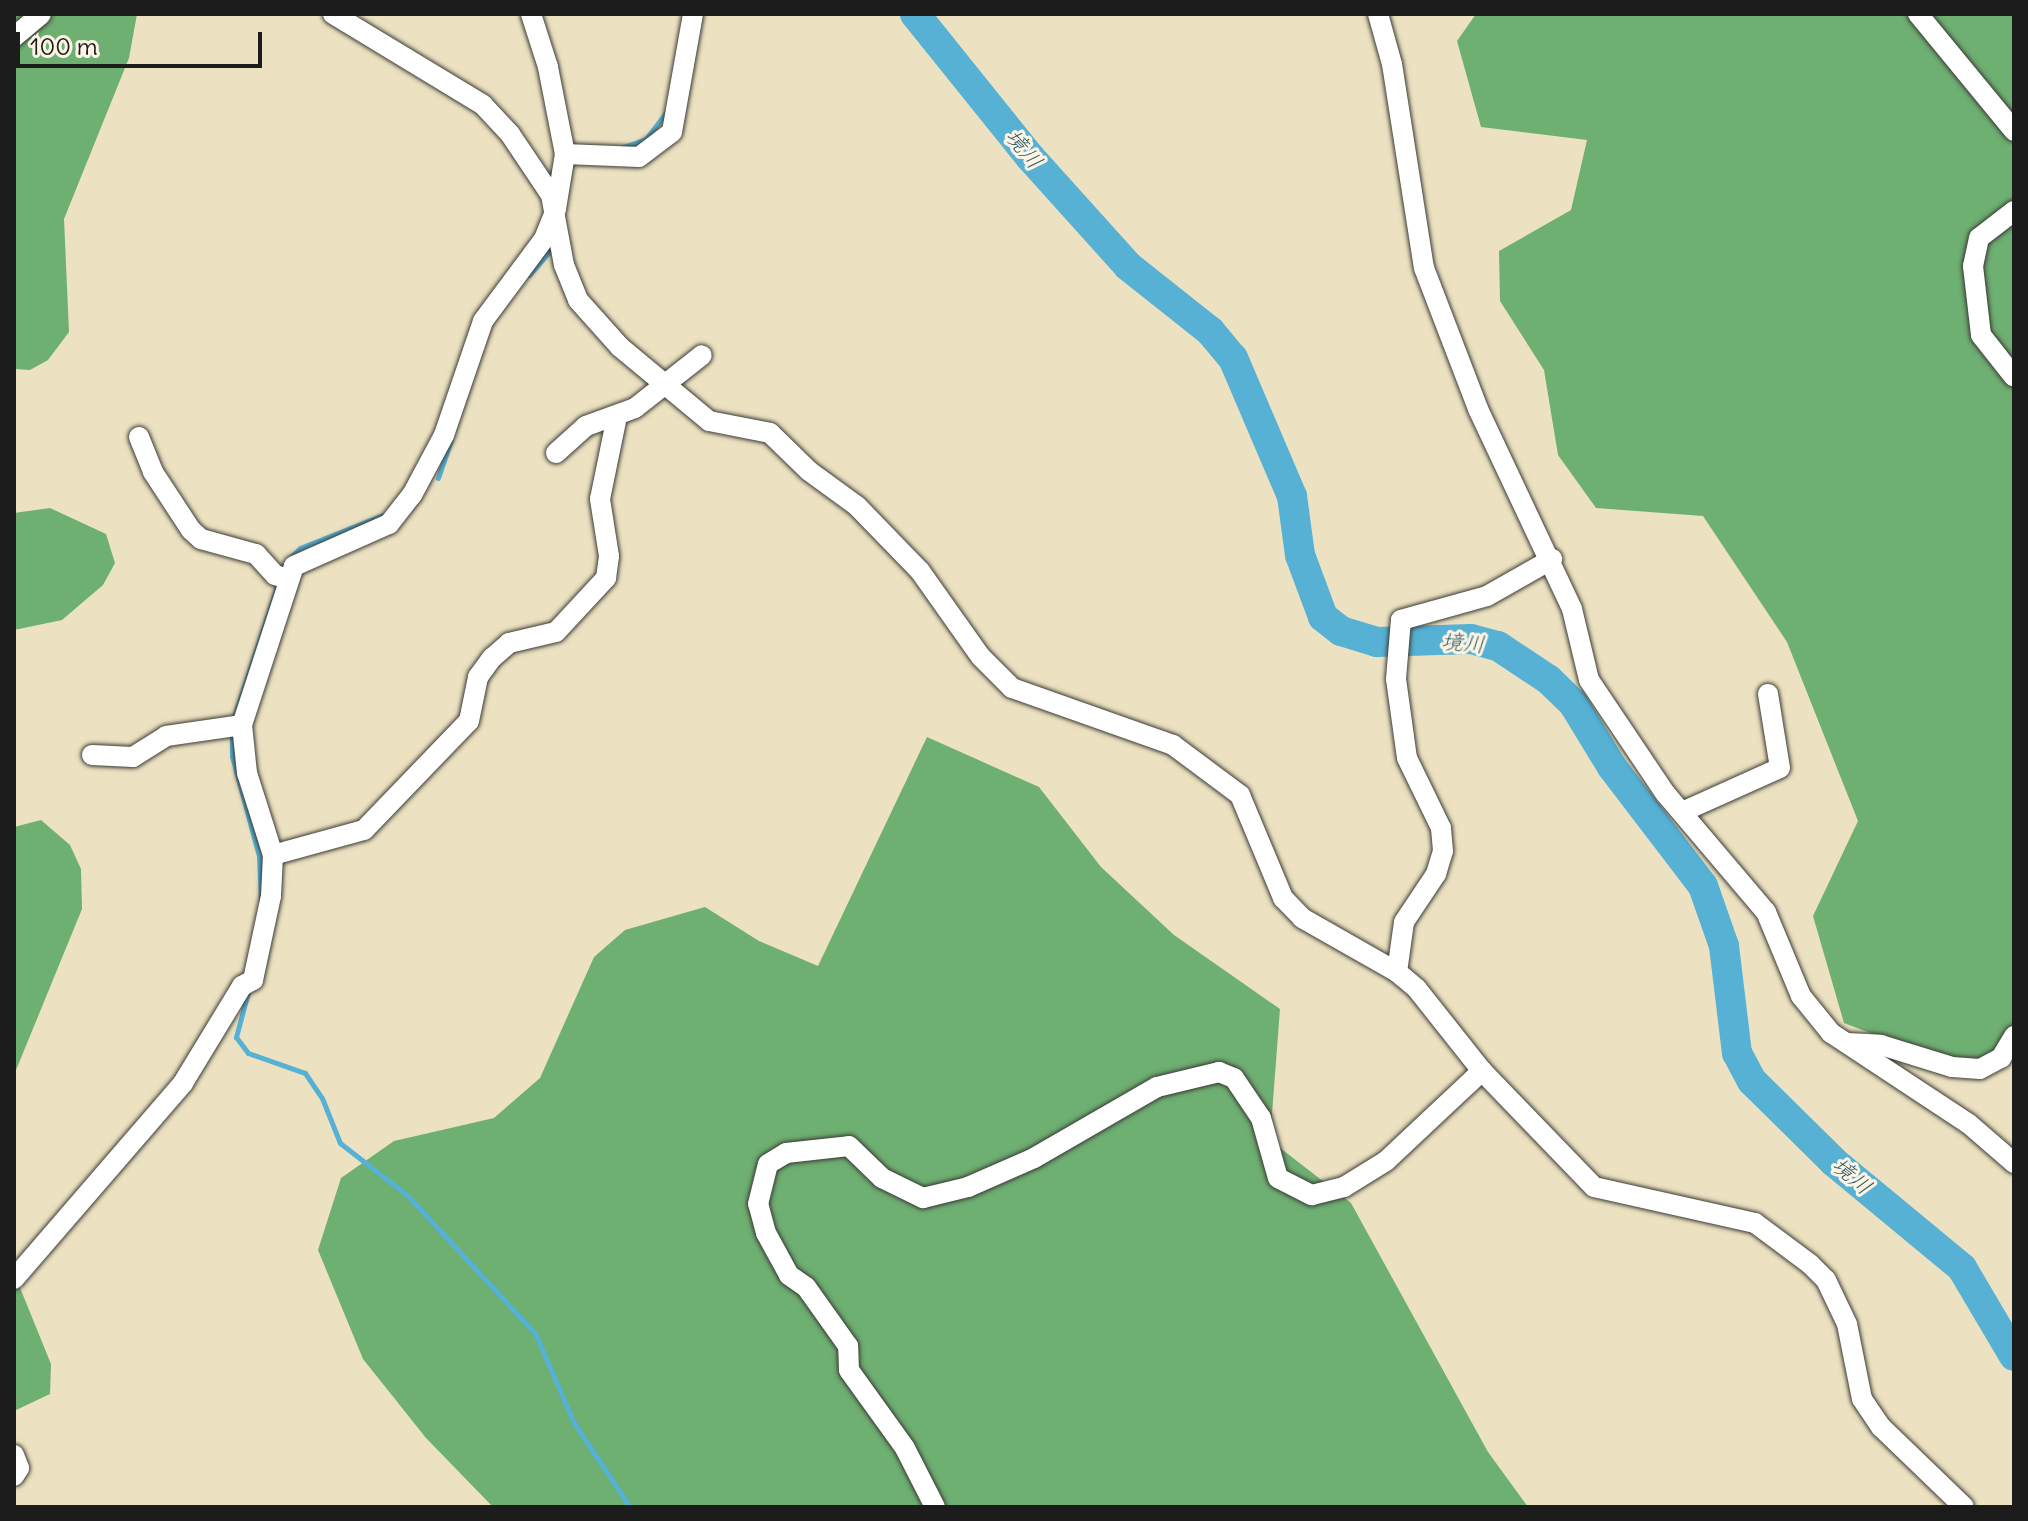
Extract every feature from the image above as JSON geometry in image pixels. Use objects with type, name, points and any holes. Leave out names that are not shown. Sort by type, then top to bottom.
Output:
[{"type":"street","points":[[14,37],[41,14]]},
{"type":"street","points":[[333,14],[483,105],[529,157],[556,209],[564,265],[578,300],[620,347],[665,381],[709,421],[770,433],[809,471],[857,506],[920,571],[981,657],[1012,688],[1173,745],[1240,795],[1283,898],[1302,918],[1397,972],[1482,1071],[1594,1187],[1755,1223],[1810,1264],[1826,1280],[1847,1324],[1862,1399],[1881,1427],[1964,1507]]},
{"type":"street","points":[[14,1279],[183,1083],[247,983],[271,896],[273,855],[235,726],[283,577],[305,557],[389,524],[412,495],[444,435],[483,321],[544,239],[556,209],[565,154],[531,14]]},
{"type":"street","points":[[565,154],[639,157],[672,132],[693,14]]},
{"type":"street","points":[[1378,14],[1392,64],[1424,268],[1478,409],[1552,559],[1572,609],[1589,680],[1682,812],[1766,912],[1801,996],[1847,1043],[1969,1124],[2014,1163]]},
{"type":"street","points":[[1918,14],[2014,131]]},
{"type":"street","points":[[2014,211],[1979,238],[1973,266],[1981,335],[2014,377]]},
{"type":"street","points":[[556,453],[586,426],[617,416],[702,355]]},
{"type":"street","points":[[273,855],[364,830],[469,721],[478,677],[492,658],[509,643],[556,632],[606,578],[609,556],[600,499],[617,416]]},
{"type":"street","points":[[139,437],[153,472],[191,530],[201,539],[256,554],[283,577]]},
{"type":"street","points":[[1397,972],[1404,922],[1436,874],[1443,851],[1441,828],[1407,758],[1396,679],[1401,620],[1487,596],[1552,559]]},
{"type":"street","points":[[1682,812],[1780,768],[1768,694]]},
{"type":"street","points":[[92,755],[133,757],[166,736],[235,726]]},
{"type":"street","points":[[1847,1043],[1881,1045],[1952,1067],[1980,1069],[2001,1058],[2014,1036]]},
{"type":"street","points":[[935,1507],[905,1448],[849,1370],[848,1346],[806,1287],[789,1275],[766,1233],[758,1204],[768,1164],[786,1153],[849,1146],[882,1178],[923,1198],[968,1187],[1034,1158],[1157,1087],[1219,1072],[1234,1078],[1261,1118],[1278,1178],[1312,1195],[1344,1187],[1386,1161],[1482,1071]]},
{"type":"street","points":[[14,1455],[19,1468],[14,1476]]},
{"type":"green space","points":[[14,14],[137,14],[129,58],[64,219],[69,332],[48,360],[30,370],[14,369]]},
{"type":"green space","points":[[1476,14],[2014,14],[2014,1033],[1994,1062],[1960,1067],[1844,1023],[1813,916],[1858,821],[1787,642],[1703,516],[1596,508],[1558,455],[1544,370],[1500,301],[1499,251],[1571,210],[1587,140],[1481,127],[1457,41]]},
{"type":"green space","points":[[50,508],[106,534],[115,563],[103,585],[62,620],[14,630],[14,513]]},
{"type":"green space","points":[[927,737],[1039,787],[1101,867],[1174,935],[1280,1009],[1270,1140],[1351,1203],[1488,1452],[1528,1507],[493,1507],[426,1438],[363,1359],[318,1250],[341,1178],[394,1141],[494,1118],[540,1078],[594,957],[625,930],[705,907],[759,941],[818,966]]},
{"type":"green space","points":[[41,820],[70,845],[81,869],[82,909],[14,1075],[14,827]]},
{"type":"green space","points":[[14,1273],[51,1364],[50,1394],[14,1411]]},
{"type":"waterway","name":"境川","points":[[915,14],[1030,157],[1128,266],[1210,331],[1233,358],[1292,496],[1300,555],[1323,617],[1341,631],[1377,642],[1471,639],[1498,646],[1549,680],[1573,703],[1612,767],[1703,886],[1724,946],[1737,1053],[1752,1081],[1834,1162],[1962,1268],[2014,1356]]},
{"type":"waterway","points":[[620,148],[646,139],[666,112]]},
{"type":"waterway","points":[[529,275],[551,250]]},
{"type":"waterway","points":[[438,478],[451,441]]},
{"type":"waterway","points":[[290,558],[300,548],[383,515]]},
{"type":"waterway","points":[[233,720],[279,581]]},
{"type":"waterway","points":[[232,733],[232,756],[259,856],[261,900]]},
{"type":"waterway","points":[[248,992],[236,1037],[248,1053],[305,1073],[322,1098],[340,1143],[408,1196],[535,1333],[574,1423],[630,1507]]}]
